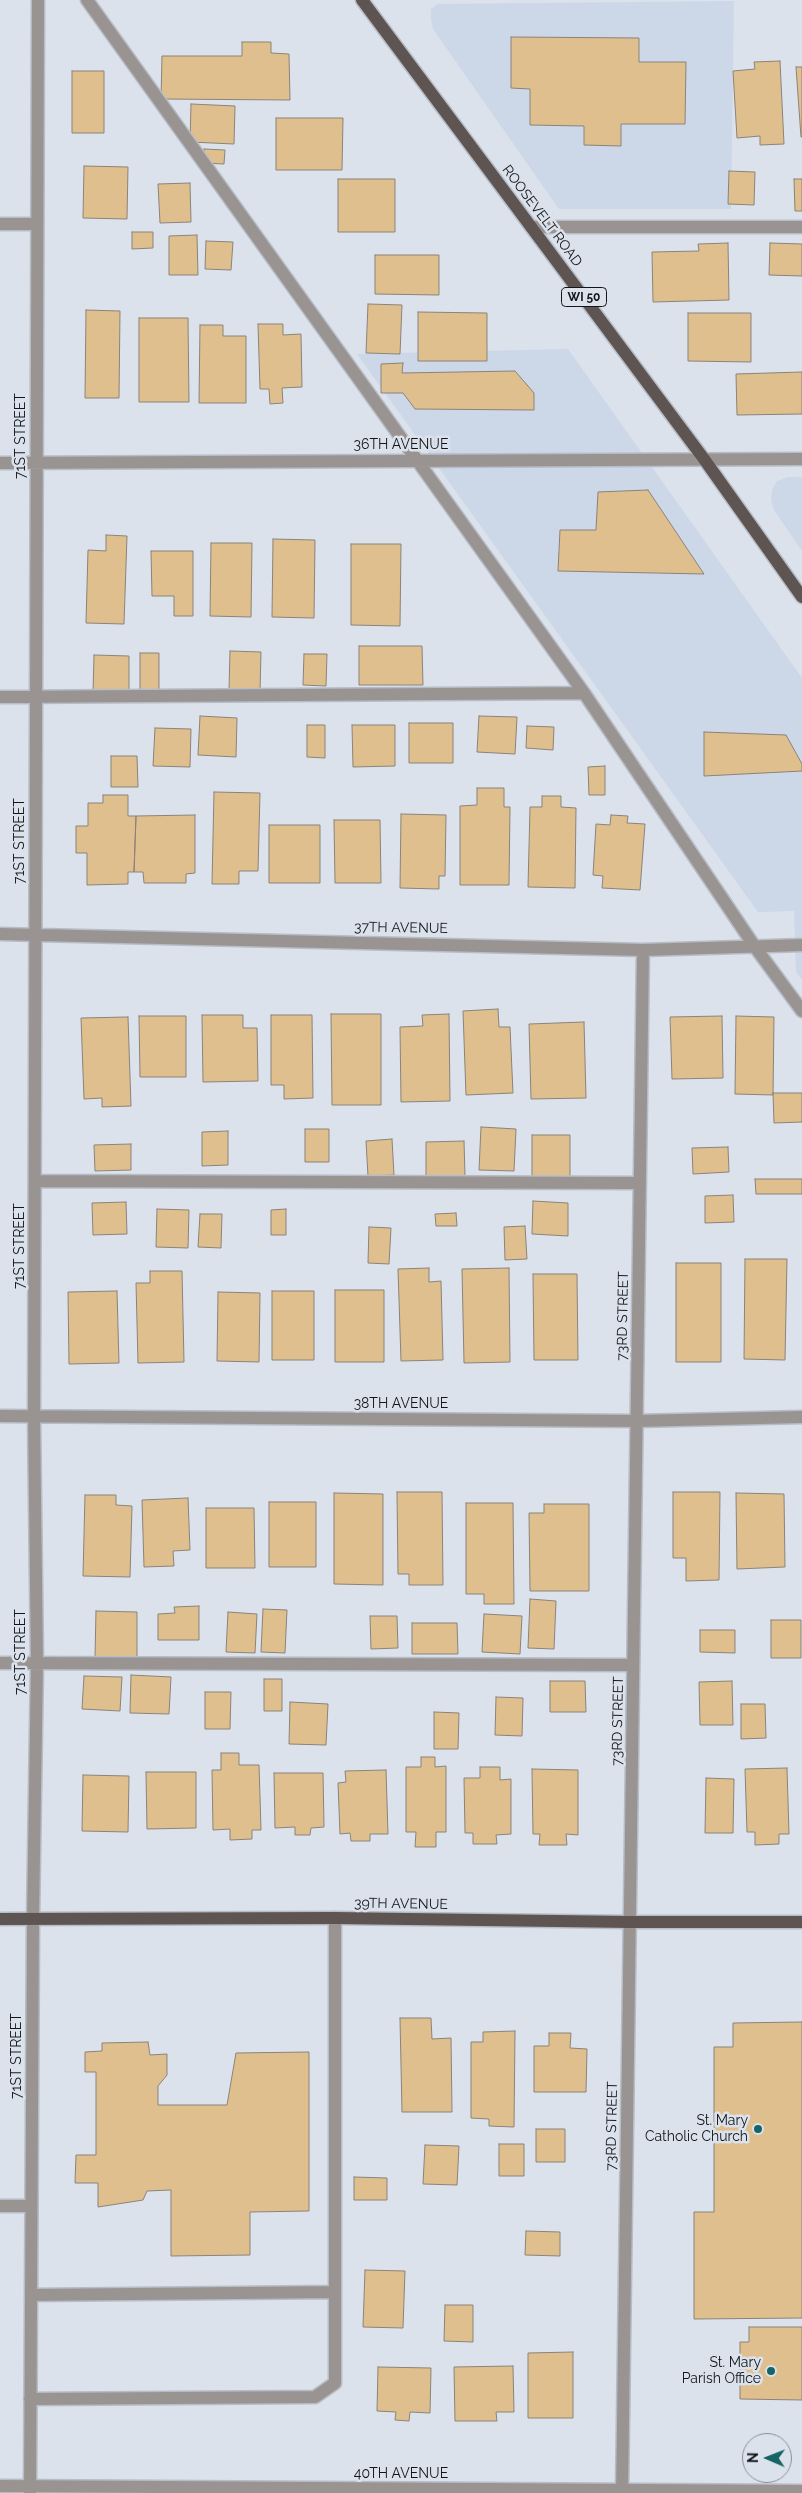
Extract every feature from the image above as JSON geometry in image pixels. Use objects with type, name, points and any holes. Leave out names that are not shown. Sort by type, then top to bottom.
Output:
[{"type":"main road","name":"ROOSEVELT ROAD","points":[[362,0],[704,459],[802,597]]},
{"type":"main road","name":"39TH AVENUE","points":[[0,1919],[334,1918],[802,1922]]},
{"type":"street","name":"71ST STREET","points":[[30,2490],[33,1919],[37,1663],[34,1416],[38,0]]},
{"type":"street","points":[[87,0],[584,693],[755,947],[802,1011]]},
{"type":"street","points":[[0,224],[37,224]]},
{"type":"street","points":[[532,227],[802,227]]},
{"type":"street","name":"36TH AVENUE","points":[[0,463],[802,459]]},
{"type":"street","points":[[0,697],[584,693]]},
{"type":"street","name":"37TH AVENUE","points":[[0,934],[643,950],[802,946]]},
{"type":"street","name":"73RD STREET","points":[[622,2492],[643,950]]},
{"type":"street","points":[[35,1181],[640,1184]]},
{"type":"street","name":"38TH AVENUE","points":[[0,1416],[636,1421],[802,1417]]},
{"type":"street","points":[[0,1663],[634,1665]]},
{"type":"street","points":[[30,2399],[315,2397],[335,2382],[334,1918]]},
{"type":"street","points":[[0,2206],[31,2206]]},
{"type":"street","points":[[31,2295],[335,2292]]},
{"type":"street","name":"40TH AVENUE","points":[[0,2486],[30,2490],[802,2491]]},
{"type":"shaded area","points":[[734,1],[731,209],[559,209],[433,29],[431,19],[431,9],[438,4]]},
{"type":"shaded area","points":[[568,349],[802,678],[802,980],[796,971],[794,911],[758,912],[357,354]]},
{"type":"shaded area","points":[[788,477],[802,477],[802,551],[774,510],[771,500],[772,490],[777,481]]},
{"type":"building","points":[[511,37],[639,38],[639,62],[686,62],[685,124],[621,124],[621,146],[584,145],[584,126],[530,125],[530,89],[511,88]]},
{"type":"building","points":[[242,42],[271,42],[271,53],[289,54],[290,100],[161,99],[162,56],[242,56]]},
{"type":"building","points":[[780,61],[784,144],[760,145],[760,136],[737,138],[733,71],[755,69],[754,62]]},
{"type":"building","points":[[796,67],[802,67],[802,137],[801,137]]},
{"type":"building","points":[[72,71],[104,71],[104,133],[72,133]]},
{"type":"building","points":[[191,104],[235,106],[234,144],[190,142]]},
{"type":"building","points":[[276,118],[343,118],[342,170],[276,170]]},
{"type":"building","points":[[204,149],[225,150],[224,164],[204,163]]},
{"type":"building","points":[[84,166],[128,167],[127,219],[83,218]]},
{"type":"building","points":[[729,171],[755,172],[754,205],[728,204]]},
{"type":"building","points":[[338,179],[395,179],[395,232],[338,232]]},
{"type":"building","points":[[794,179],[802,179],[802,211],[795,211]]},
{"type":"building","points":[[190,183],[191,222],[160,223],[158,184]]},
{"type":"building","points":[[132,232],[153,232],[153,248],[132,249]]},
{"type":"building","points":[[197,235],[198,275],[169,275],[169,236]]},
{"type":"building","points":[[206,241],[233,242],[231,270],[205,269]]},
{"type":"building","points":[[728,243],[729,300],[653,302],[652,252],[699,251],[698,244]]},
{"type":"building","points":[[770,243],[802,244],[802,276],[769,275]]},
{"type":"building","points":[[375,255],[439,255],[439,295],[375,294]]},
{"type":"building","points":[[368,304],[402,305],[400,354],[366,353]]},
{"type":"building","points":[[86,310],[120,311],[119,398],[85,398]]},
{"type":"building","points":[[418,312],[487,313],[487,361],[418,361]]},
{"type":"building","points":[[688,313],[751,313],[751,362],[688,361]]},
{"type":"building","points":[[139,318],[188,318],[189,402],[139,402]]},
{"type":"building","points":[[258,324],[283,324],[283,335],[301,334],[302,387],[282,388],[283,403],[270,404],[269,389],[260,389]]},
{"type":"building","points":[[200,325],[223,325],[223,336],[246,336],[246,403],[199,403]]},
{"type":"building","points":[[403,363],[402,373],[515,371],[534,393],[534,410],[415,409],[403,393],[381,393],[381,364]]},
{"type":"building","points":[[802,372],[802,414],[737,415],[736,374]]},
{"type":"building","points":[[648,490],[704,574],[558,571],[560,530],[596,530],[598,492]]},
{"type":"building","points":[[106,535],[127,536],[124,624],[86,623],[88,550],[106,551]]},
{"type":"building","points":[[273,539],[315,540],[314,618],[272,617]]},
{"type":"building","points":[[211,543],[252,543],[251,617],[210,616]]},
{"type":"building","points":[[351,544],[401,544],[400,626],[351,625]]},
{"type":"building","points":[[151,551],[193,551],[193,616],[174,616],[174,596],[152,596]]},
{"type":"building","points":[[359,646],[422,646],[423,685],[359,685]]},
{"type":"building","points":[[230,651],[261,652],[260,691],[229,690]]},
{"type":"building","points":[[140,653],[159,653],[159,691],[140,690]]},
{"type":"building","points":[[304,654],[327,654],[326,686],[303,685]]},
{"type":"building","points":[[94,655],[129,656],[129,694],[93,694]]},
{"type":"building","points":[[200,716],[237,718],[236,757],[198,755]]},
{"type":"building","points":[[479,716],[517,717],[515,754],[477,752]]},
{"type":"building","points":[[409,723],[453,723],[453,763],[409,763]]},
{"type":"building","points":[[307,725],[325,725],[325,758],[307,757]]},
{"type":"building","points":[[352,725],[395,725],[395,766],[353,767]]},
{"type":"building","points":[[527,726],[554,727],[553,750],[526,748]]},
{"type":"building","points":[[155,728],[191,729],[190,767],[153,766]]},
{"type":"building","points":[[704,732],[786,735],[802,764],[802,771],[704,776]]},
{"type":"building","points":[[111,756],[137,756],[138,787],[111,787]]},
{"type":"building","points":[[605,766],[605,795],[589,795],[588,767]]},
{"type":"building","points":[[477,788],[504,788],[504,807],[510,807],[509,885],[460,885],[460,806],[477,805]]},
{"type":"building","points":[[214,792],[260,793],[258,871],[239,871],[239,884],[212,884]]},
{"type":"building","points":[[103,795],[128,795],[128,816],[136,816],[134,872],[128,872],[128,884],[87,885],[87,853],[76,853],[76,826],[88,826],[88,803],[103,803]]},
{"type":"building","points":[[542,796],[561,796],[561,807],[576,808],[575,888],[528,887],[530,807],[542,807]]},
{"type":"building","points":[[401,814],[446,815],[445,876],[439,876],[439,889],[400,888]]},
{"type":"building","points":[[195,815],[195,873],[186,874],[186,883],[144,883],[143,872],[134,872],[136,816]]},
{"type":"building","points":[[611,815],[628,816],[627,823],[645,824],[640,890],[602,888],[603,876],[593,875],[596,824],[610,825]]},
{"type":"building","points":[[334,820],[380,820],[381,883],[335,883]]},
{"type":"building","points":[[269,825],[320,825],[320,883],[269,883]]},
{"type":"building","points":[[498,1009],[499,1027],[510,1027],[513,1093],[466,1095],[463,1011]]},
{"type":"building","points":[[331,1014],[381,1014],[381,1105],[332,1105]]},
{"type":"building","points":[[449,1014],[450,1101],[401,1102],[400,1027],[423,1026],[422,1015]]},
{"type":"building","points":[[202,1015],[243,1015],[243,1028],[257,1028],[258,1081],[203,1082]]},
{"type":"building","points":[[271,1015],[312,1015],[313,1098],[284,1099],[284,1085],[271,1085]]},
{"type":"building","points":[[139,1016],[186,1016],[186,1077],[140,1077]]},
{"type":"building","points":[[722,1016],[723,1078],[672,1079],[670,1017]]},
{"type":"building","points":[[736,1016],[774,1017],[773,1095],[735,1094]]},
{"type":"building","points":[[128,1017],[131,1106],[102,1107],[102,1098],[84,1099],[81,1018]]},
{"type":"building","points":[[584,1022],[586,1098],[531,1099],[529,1024]]},
{"type":"building","points":[[773,1093],[802,1093],[802,1122],[774,1123]]},
{"type":"building","points":[[481,1127],[516,1129],[514,1171],[479,1170]]},
{"type":"building","points":[[305,1129],[329,1129],[329,1162],[305,1162]]},
{"type":"building","points":[[228,1131],[228,1165],[202,1166],[202,1132]]},
{"type":"building","points":[[532,1135],[570,1135],[570,1177],[532,1177]]},
{"type":"building","points":[[392,1139],[394,1175],[368,1176],[366,1141]]},
{"type":"building","points":[[464,1141],[465,1176],[426,1177],[426,1142]]},
{"type":"building","points":[[131,1144],[131,1170],[95,1171],[94,1145]]},
{"type":"building","points":[[728,1147],[729,1172],[693,1174],[692,1148]]},
{"type":"building","points":[[755,1179],[802,1179],[802,1194],[756,1194]]},
{"type":"building","points":[[733,1195],[734,1222],[705,1223],[705,1196]]},
{"type":"building","points":[[533,1201],[568,1203],[568,1236],[532,1234]]},
{"type":"building","points":[[126,1202],[127,1234],[93,1235],[92,1203]]},
{"type":"building","points":[[157,1209],[189,1210],[188,1248],[156,1247]]},
{"type":"building","points":[[286,1209],[286,1235],[271,1235],[271,1210]]},
{"type":"building","points":[[456,1213],[457,1226],[436,1226],[435,1214]]},
{"type":"building","points":[[200,1214],[222,1214],[221,1248],[198,1247]]},
{"type":"building","points":[[525,1226],[527,1259],[505,1260],[504,1227]]},
{"type":"building","points":[[369,1227],[391,1228],[389,1264],[368,1263]]},
{"type":"building","points":[[745,1259],[787,1259],[785,1360],[744,1359]]},
{"type":"building","points":[[676,1263],[721,1263],[721,1362],[676,1362]]},
{"type":"building","points":[[429,1268],[429,1282],[441,1281],[443,1360],[401,1361],[398,1269]]},
{"type":"building","points":[[509,1268],[510,1362],[464,1363],[462,1269]]},
{"type":"building","points":[[150,1271],[182,1271],[184,1362],[138,1363],[136,1283],[150,1283]]},
{"type":"building","points":[[533,1274],[577,1274],[578,1360],[534,1360]]},
{"type":"building","points":[[335,1290],[384,1290],[384,1362],[335,1362]]},
{"type":"building","points":[[117,1291],[119,1363],[69,1364],[68,1292]]},
{"type":"building","points":[[272,1291],[314,1291],[314,1360],[272,1360]]},
{"type":"building","points":[[218,1292],[260,1293],[259,1362],[217,1361]]},
{"type":"building","points":[[397,1492],[442,1492],[443,1585],[409,1585],[409,1574],[398,1574]]},
{"type":"building","points":[[673,1492],[720,1492],[719,1580],[686,1581],[686,1558],[673,1558]]},
{"type":"building","points":[[334,1493],[383,1494],[383,1585],[334,1584]]},
{"type":"building","points":[[736,1493],[784,1494],[785,1567],[737,1569]]},
{"type":"building","points":[[85,1495],[116,1495],[116,1505],[132,1506],[130,1577],[83,1576]]},
{"type":"building","points":[[188,1498],[190,1550],[173,1551],[174,1566],[144,1567],[142,1500]]},
{"type":"building","points":[[269,1502],[316,1502],[316,1567],[269,1567]]},
{"type":"building","points":[[466,1503],[513,1503],[514,1604],[484,1604],[484,1594],[466,1594]]},
{"type":"building","points":[[544,1504],[589,1504],[589,1591],[530,1591],[529,1513],[544,1513]]},
{"type":"building","points":[[206,1508],[254,1508],[255,1568],[206,1568]]},
{"type":"building","points":[[530,1599],[556,1601],[554,1649],[528,1648]]},
{"type":"building","points":[[199,1606],[199,1640],[158,1640],[158,1614],[175,1613],[174,1607]]},
{"type":"building","points":[[263,1609],[287,1610],[285,1653],[261,1652]]},
{"type":"building","points":[[96,1611],[137,1612],[137,1658],[95,1657]]},
{"type":"building","points":[[228,1612],[257,1614],[255,1653],[226,1652]]},
{"type":"building","points":[[484,1614],[522,1616],[520,1654],[482,1652]]},
{"type":"building","points":[[370,1616],[397,1616],[398,1648],[371,1649]]},
{"type":"building","points":[[771,1620],[801,1620],[801,1658],[771,1658]]},
{"type":"building","points":[[412,1623],[457,1623],[458,1654],[412,1654]]},
{"type":"building","points":[[700,1630],[735,1630],[735,1653],[700,1652]]},
{"type":"building","points":[[131,1675],[171,1677],[169,1714],[130,1713]]},
{"type":"building","points":[[84,1676],[122,1677],[120,1711],[82,1709]]},
{"type":"building","points":[[264,1679],[282,1679],[282,1711],[264,1711]]},
{"type":"building","points":[[550,1681],[585,1681],[586,1712],[550,1712]]},
{"type":"building","points":[[732,1681],[733,1725],[700,1725],[699,1682]]},
{"type":"building","points":[[205,1692],[231,1692],[230,1729],[205,1729]]},
{"type":"building","points":[[496,1697],[523,1698],[522,1736],[495,1735]]},
{"type":"building","points":[[290,1702],[328,1704],[326,1745],[289,1744]]},
{"type":"building","points":[[741,1704],[765,1704],[766,1738],[741,1739]]},
{"type":"building","points":[[434,1712],[459,1713],[458,1749],[434,1749]]},
{"type":"building","points":[[221,1753],[239,1753],[239,1765],[259,1765],[261,1830],[252,1830],[252,1839],[230,1840],[230,1829],[213,1830],[212,1770],[221,1770]]},
{"type":"building","points":[[421,1757],[435,1757],[435,1767],[446,1766],[446,1832],[436,1832],[436,1847],[415,1847],[416,1832],[406,1832],[406,1767],[421,1767]]},
{"type":"building","points":[[480,1767],[500,1767],[500,1780],[511,1779],[511,1834],[496,1835],[497,1844],[473,1844],[473,1833],[465,1833],[464,1778],[480,1778]]},
{"type":"building","points":[[787,1768],[789,1834],[779,1834],[779,1844],[755,1845],[755,1832],[747,1832],[745,1769]]},
{"type":"building","points":[[532,1769],[578,1770],[578,1835],[566,1834],[567,1845],[539,1845],[540,1834],[533,1834]]},
{"type":"building","points":[[386,1770],[388,1834],[370,1834],[370,1841],[351,1841],[350,1833],[340,1834],[338,1783],[346,1782],[345,1771]]},
{"type":"building","points":[[146,1772],[196,1772],[196,1828],[147,1829]]},
{"type":"building","points":[[274,1773],[323,1773],[324,1827],[311,1828],[310,1835],[295,1835],[295,1827],[275,1828]]},
{"type":"building","points":[[83,1775],[129,1776],[128,1832],[82,1831]]},
{"type":"building","points":[[706,1778],[734,1779],[733,1833],[705,1833]]},
{"type":"building","points":[[400,2018],[431,2018],[432,2039],[451,2038],[452,2112],[402,2112]]},
{"type":"building","name":"St. Mary Catholic Church","points":[[802,2022],[802,2318],[694,2319],[694,2212],[714,2212],[714,2047],[733,2047],[733,2023]]},
{"type":"building","points":[[515,2031],[514,2127],[489,2126],[489,2119],[471,2118],[471,2042],[483,2042],[483,2032]]},
{"type":"building","points":[[549,2033],[571,2033],[570,2048],[587,2049],[586,2092],[534,2092],[534,2046],[549,2046]]},
{"type":"building","points":[[148,2042],[150,2055],[167,2054],[167,2075],[158,2086],[158,2105],[227,2105],[236,2053],[309,2052],[309,2211],[250,2212],[250,2255],[171,2256],[171,2190],[147,2191],[143,2200],[98,2207],[98,2183],[75,2183],[76,2155],[96,2155],[96,2072],[85,2072],[85,2052],[102,2051],[102,2043]]},
{"type":"building","points":[[536,2129],[565,2129],[565,2162],[536,2162]]},
{"type":"building","points":[[499,2144],[524,2144],[524,2176],[499,2176]]},
{"type":"building","points":[[425,2145],[459,2146],[457,2185],[423,2184]]},
{"type":"building","points":[[354,2177],[387,2178],[387,2200],[354,2200]]},
{"type":"building","points":[[526,2231],[560,2232],[560,2256],[525,2255]]},
{"type":"building","points":[[365,2270],[405,2271],[403,2328],[363,2327]]},
{"type":"building","points":[[445,2305],[473,2305],[473,2342],[444,2341]]},
{"type":"building","name":"St. Mary Parish Office","points":[[749,2327],[802,2327],[802,2400],[740,2399],[740,2342],[749,2342]]},
{"type":"building","points":[[573,2352],[573,2418],[528,2418],[528,2353]]},
{"type":"building","points":[[513,2366],[514,2412],[496,2412],[497,2421],[455,2421],[454,2367]]},
{"type":"building","points":[[378,2367],[431,2368],[430,2413],[410,2412],[409,2421],[395,2420],[396,2412],[377,2411]]},
{"type":"place","name":"St. Mary Catholic Church","points":[[758,2129]]},
{"type":"place","name":"St. Mary Parish Office","points":[[771,2371]]}]
